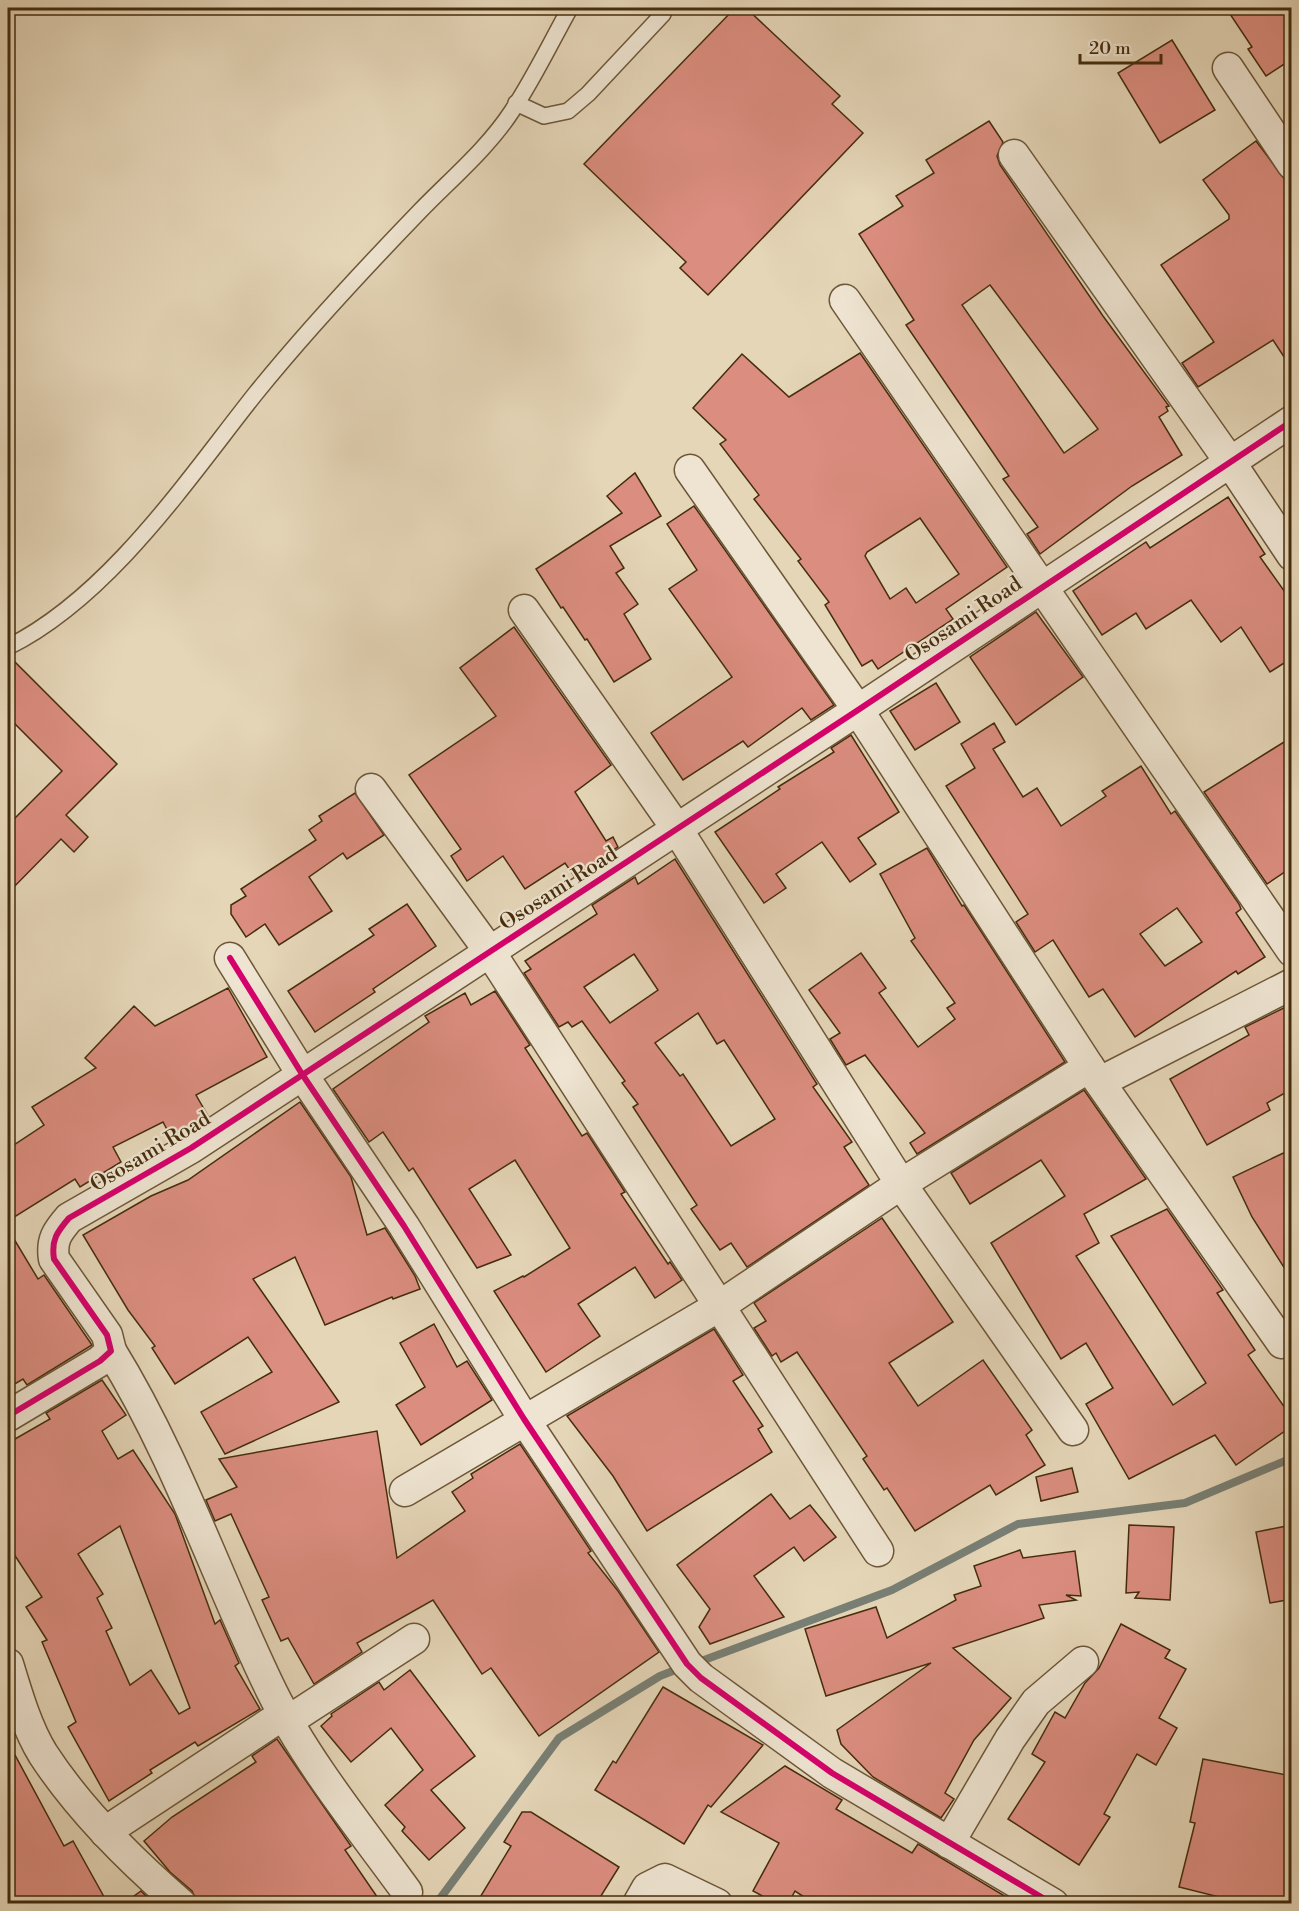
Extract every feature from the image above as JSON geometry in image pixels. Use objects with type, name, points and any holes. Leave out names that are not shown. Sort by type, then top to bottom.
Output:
[{"type":"street","points":[[1228,68],[1292,164]]},
{"type":"street","points":[[1014,156],[1230,462],[1292,555]]},
{"type":"street","points":[[846,300],[1292,951]]},
{"type":"street","name":"Ososami Road","points":[[407,1892],[286,1718],[215,1567],[163,1444],[140,1398],[111,1351],[107,1335],[54,1259],[52,1244],[56,1233],[69,1218],[190,1148],[858,710],[1040,586],[1292,421]]},
{"type":"street","points":[[690,470],[858,710],[1095,1074],[1282,1343]]},
{"type":"street","points":[[524,610],[677,829],[901,1184],[1073,1430]]},
{"type":"street","points":[[371,789],[490,952],[721,1305],[878,1551]]},
{"type":"street","points":[[230,958],[302,1074],[404,1226],[524,1419],[687,1664],[701,1678],[832,1773],[948,1844],[1053,1904]]},
{"type":"street","points":[[405,1491],[721,1305],[901,1184],[1095,1074],[1292,984]]},
{"type":"street","points":[[8,1416],[100,1361],[111,1351]]},
{"type":"street","points":[[105,1832],[414,1639]]},
{"type":"street","points":[[948,1844],[1010,1739],[1036,1702],[1083,1662]]},
{"type":"street","points":[[8,1664],[20,1702],[43,1753],[116,1846],[181,1904]]},
{"type":"street","points":[[638,1904],[647,1888],[665,1879],[717,1904]]},
{"type":"lane","points":[[8,647],[37,632],[61,615],[116,562],[187,485],[256,393],[401,230],[488,140],[516,104],[570,8]]},
{"type":"lane","points":[[516,104],[544,116],[567,111],[588,94],[663,14],[665,8]]},
{"type":"building","points":[[735,8],[746,8],[840,96],[832,104],[863,133],[708,295],[680,268],[686,262],[584,164]]},
{"type":"building","points":[[1226,8],[1292,8],[1292,59],[1266,76],[1248,49],[1252,47]]},
{"type":"building","points":[[1172,40],[1215,110],[1160,143],[1118,73]]},
{"type":"building","points":[[989,121],[1003,142],[997,156],[1000,165],[1103,316],[1169,406],[1166,407],[1168,411],[1159,417],[1182,455],[1132,486],[1040,554],[1027,534],[1038,527],[1003,479],[1009,476],[906,325],[914,320],[859,234],[903,206],[896,196],[934,173],[926,160]],"holes":[[[990,285],[1098,429],[1064,453],[962,305]]]},
{"type":"building","points":[[1256,141],[1292,189],[1292,369],[1273,340],[1198,387],[1182,363],[1214,342],[1161,265],[1229,219],[1229,215],[1203,180]]},
{"type":"building","points":[[860,353],[1007,567],[946,609],[953,619],[878,669],[872,660],[862,666],[825,605],[829,602],[798,561],[801,559],[754,499],[759,495],[720,444],[726,440],[693,408],[742,354],[789,397]],"holes":[[[920,518],[959,574],[916,603],[906,588],[890,599],[865,556],[867,552]]]},
{"type":"building","points":[[635,473],[661,516],[610,546],[624,568],[616,573],[638,604],[624,614],[651,659],[614,682],[587,639],[585,640],[563,607],[561,608],[536,569],[622,513],[607,496]]},
{"type":"building","points":[[1228,497],[1265,554],[1260,557],[1292,602],[1292,658],[1270,672],[1241,627],[1221,642],[1191,600],[1146,629],[1136,613],[1102,635],[1073,591],[1146,542],[1150,548]]},
{"type":"building","points":[[694,506],[834,705],[811,720],[802,708],[748,747],[743,741],[683,780],[651,733],[732,677],[669,589],[697,570],[667,524]]},
{"type":"building","points":[[1036,612],[1083,677],[1016,725],[970,657]]},
{"type":"building","points":[[514,627],[611,765],[575,792],[606,841],[613,837],[618,847],[574,876],[565,863],[525,889],[503,856],[467,881],[451,856],[461,849],[409,775],[496,716],[460,668]]},
{"type":"building","points":[[9,656],[117,764],[66,815],[88,837],[74,852],[61,839],[8,893],[8,825],[62,771],[8,717]]},
{"type":"building","points":[[936,683],[960,722],[915,750],[890,711]]},
{"type":"building","points":[[994,723],[1005,742],[993,749],[1023,797],[1037,788],[1061,826],[1106,796],[1102,791],[1141,766],[1171,814],[1175,811],[1239,904],[1241,909],[1236,913],[1265,957],[1238,974],[1236,971],[1135,1037],[1103,989],[1089,997],[1053,940],[1035,952],[1016,922],[1028,914],[946,786],[975,768],[961,744]],"holes":[[[1177,908],[1202,942],[1165,966],[1140,934]]]},
{"type":"building","points":[[851,735],[899,812],[858,838],[876,864],[850,882],[822,842],[776,874],[786,888],[764,903],[715,832],[780,789],[778,787],[834,752],[831,748]]},
{"type":"building","points":[[1284,742],[1292,753],[1292,867],[1267,884],[1204,792]]},
{"type":"building","points":[[355,793],[384,835],[347,859],[343,853],[309,877],[332,911],[279,945],[265,924],[246,937],[231,914],[231,905],[246,896],[241,889],[316,840],[309,830],[322,821],[319,816]]},
{"type":"building","points":[[927,848],[962,906],[964,905],[1065,1062],[917,1154],[910,1143],[925,1133],[865,1055],[846,1065],[830,1039],[840,1033],[809,990],[861,953],[886,988],[879,993],[918,1047],[955,1019],[947,1008],[955,1003],[911,941],[915,938],[880,874]]},
{"type":"building","points":[[675,859],[817,1084],[813,1087],[852,1142],[844,1147],[869,1185],[747,1267],[731,1243],[720,1250],[691,1209],[697,1205],[633,1107],[638,1104],[622,1083],[625,1081],[582,1021],[572,1027],[568,1022],[559,1027],[524,973],[531,969],[525,961],[597,914],[592,905],[635,877],[638,884]],"holes":[[[634,954],[658,990],[610,1023],[584,987]],[[698,1013],[717,1044],[724,1040],[775,1119],[731,1146],[683,1074],[680,1076],[655,1043]]]},
{"type":"building","points":[[407,904],[436,946],[373,989],[375,992],[315,1032],[288,991],[374,935],[369,929]]},
{"type":"building","points":[[228,988],[267,1057],[196,1095],[208,1116],[182,1133],[172,1139],[163,1122],[113,1147],[121,1162],[80,1187],[75,1179],[8,1221],[8,1149],[44,1125],[32,1107],[96,1068],[85,1058],[134,1006],[155,1026]]},
{"type":"building","points":[[495,991],[530,1045],[525,1048],[582,1136],[587,1133],[625,1192],[621,1194],[668,1264],[670,1262],[682,1280],[655,1298],[635,1267],[578,1304],[600,1336],[546,1372],[494,1291],[524,1277],[570,1248],[515,1160],[469,1189],[511,1255],[477,1268],[413,1168],[409,1171],[383,1132],[369,1142],[333,1089],[429,1022],[425,1016],[465,993],[471,1005]]},
{"type":"building","points":[[1292,1004],[1292,1089],[1267,1103],[1270,1110],[1207,1145],[1170,1079],[1249,1035],[1245,1027]]},
{"type":"building","points":[[1084,1090],[1146,1179],[1084,1214],[1099,1243],[1076,1256],[1173,1405],[1206,1383],[1111,1236],[1167,1209],[1223,1290],[1217,1293],[1255,1350],[1248,1355],[1292,1418],[1292,1426],[1236,1465],[1215,1435],[1129,1479],[1086,1404],[1113,1388],[1086,1343],[1061,1359],[991,1243],[1065,1196],[1041,1160],[970,1204],[951,1173]]},
{"type":"building","points":[[300,1102],[351,1177],[367,1235],[385,1228],[415,1276],[420,1289],[393,1299],[392,1297],[325,1325],[295,1257],[253,1279],[339,1402],[225,1454],[201,1412],[272,1372],[248,1337],[175,1384],[152,1348],[155,1346],[128,1310],[83,1235],[151,1196],[188,1180]]},
{"type":"building","points":[[1292,1149],[1292,1280],[1252,1217],[1233,1177]]},
{"type":"building","points":[[882,1218],[953,1322],[889,1363],[918,1406],[983,1360],[1032,1430],[1026,1435],[1045,1465],[996,1495],[990,1485],[915,1531],[887,1488],[884,1490],[863,1459],[867,1456],[797,1352],[781,1362],[776,1353],[772,1356],[754,1328],[766,1321],[754,1303]]},
{"type":"building","points":[[8,1229],[38,1279],[44,1275],[92,1345],[27,1385],[23,1379],[8,1388]]},
{"type":"building","points":[[434,1324],[457,1367],[467,1361],[492,1400],[421,1445],[396,1405],[425,1387],[400,1343]]},
{"type":"building","points":[[714,1329],[743,1375],[733,1381],[763,1426],[758,1429],[772,1452],[647,1531],[613,1476],[567,1416]]},
{"type":"building","points":[[102,1380],[126,1415],[102,1431],[118,1459],[133,1450],[175,1514],[215,1624],[220,1620],[239,1663],[235,1666],[260,1709],[198,1746],[195,1742],[150,1770],[152,1773],[109,1801],[68,1727],[76,1722],[42,1642],[47,1640],[26,1607],[42,1597],[8,1545],[8,1443],[50,1419],[46,1413]],"holes":[[[120,1526],[190,1708],[179,1714],[151,1670],[130,1685],[106,1631],[112,1628],[97,1598],[103,1594],[78,1554]]]},
{"type":"building","points":[[377,1431],[397,1558],[465,1511],[452,1492],[473,1478],[471,1474],[520,1444],[591,1551],[588,1553],[618,1591],[659,1652],[539,1736],[491,1668],[482,1674],[433,1600],[357,1643],[362,1652],[314,1684],[288,1638],[281,1641],[262,1600],[269,1597],[231,1514],[215,1521],[206,1500],[237,1487],[219,1459]]},
{"type":"building","points":[[1072,1468],[1078,1492],[1041,1501],[1036,1477]]},
{"type":"building","points":[[771,1494],[790,1519],[810,1505],[836,1537],[804,1561],[794,1547],[754,1576],[784,1617],[710,1644],[699,1627],[710,1609],[677,1565]]},
{"type":"building","points":[[1129,1525],[1174,1527],[1170,1600],[1135,1598],[1139,1592],[1126,1593]]},
{"type":"building","points":[[1292,1525],[1292,1599],[1270,1603],[1256,1532]]},
{"type":"building","points":[[1020,1550],[1023,1558],[1075,1551],[1081,1596],[1066,1595],[1076,1600],[1039,1605],[1044,1618],[953,1648],[1011,1698],[974,1740],[945,1793],[954,1799],[941,1818],[873,1777],[841,1744],[837,1730],[931,1663],[826,1696],[805,1629],[876,1607],[887,1638],[956,1600],[954,1595],[981,1586],[974,1566]]},
{"type":"building","points":[[1121,1624],[1170,1650],[1165,1658],[1186,1669],[1159,1718],[1177,1728],[1156,1765],[1137,1754],[1104,1814],[1110,1817],[1079,1865],[1008,1819],[1045,1762],[1032,1754],[1055,1712],[1065,1718],[1085,1683],[1099,1668]]},
{"type":"building","points":[[410,1670],[475,1756],[431,1790],[465,1828],[429,1860],[402,1831],[405,1827],[385,1805],[423,1770],[391,1728],[351,1762],[321,1726],[332,1716],[331,1714],[379,1682],[384,1690]]},
{"type":"building","points":[[663,1687],[763,1745],[711,1807],[708,1805],[684,1844],[595,1790],[613,1761],[616,1763]]},
{"type":"building","points":[[277,1739],[351,1846],[345,1850],[382,1904],[198,1904],[192,1891],[170,1872],[144,1841],[172,1817],[256,1762],[252,1756]]},
{"type":"building","points":[[8,1742],[64,1846],[73,1841],[108,1904],[8,1904]]},
{"type":"building","points":[[1203,1759],[1292,1776],[1292,1901],[1266,1897],[1264,1904],[1247,1904],[1179,1887],[1195,1823],[1190,1822]]},
{"type":"building","points":[[785,1766],[842,1800],[836,1809],[912,1853],[918,1844],[1018,1904],[815,1904],[795,1891],[788,1904],[777,1904],[753,1891],[779,1843],[721,1812]]},
{"type":"building","points":[[522,1812],[531,1812],[619,1867],[596,1904],[476,1904],[511,1846],[504,1842]]},
{"type":"building","points":[[141,1891],[154,1904],[123,1904]]},
{"type":"waterway","points":[[696,1663],[892,1590],[1018,1524],[1185,1503],[1292,1458]]},
{"type":"waterway","points":[[436,1904],[559,1738],[660,1676],[683,1667]]},
{"type":"cycle path","points":[[8,1416],[100,1361],[111,1351],[107,1335],[54,1259],[53,1247],[56,1237],[69,1218],[191,1148],[858,710],[1292,421]]},
{"type":"cycle path","points":[[230,958],[302,1074],[404,1226],[524,1419],[687,1664],[701,1678],[832,1773],[1053,1904]]}]
